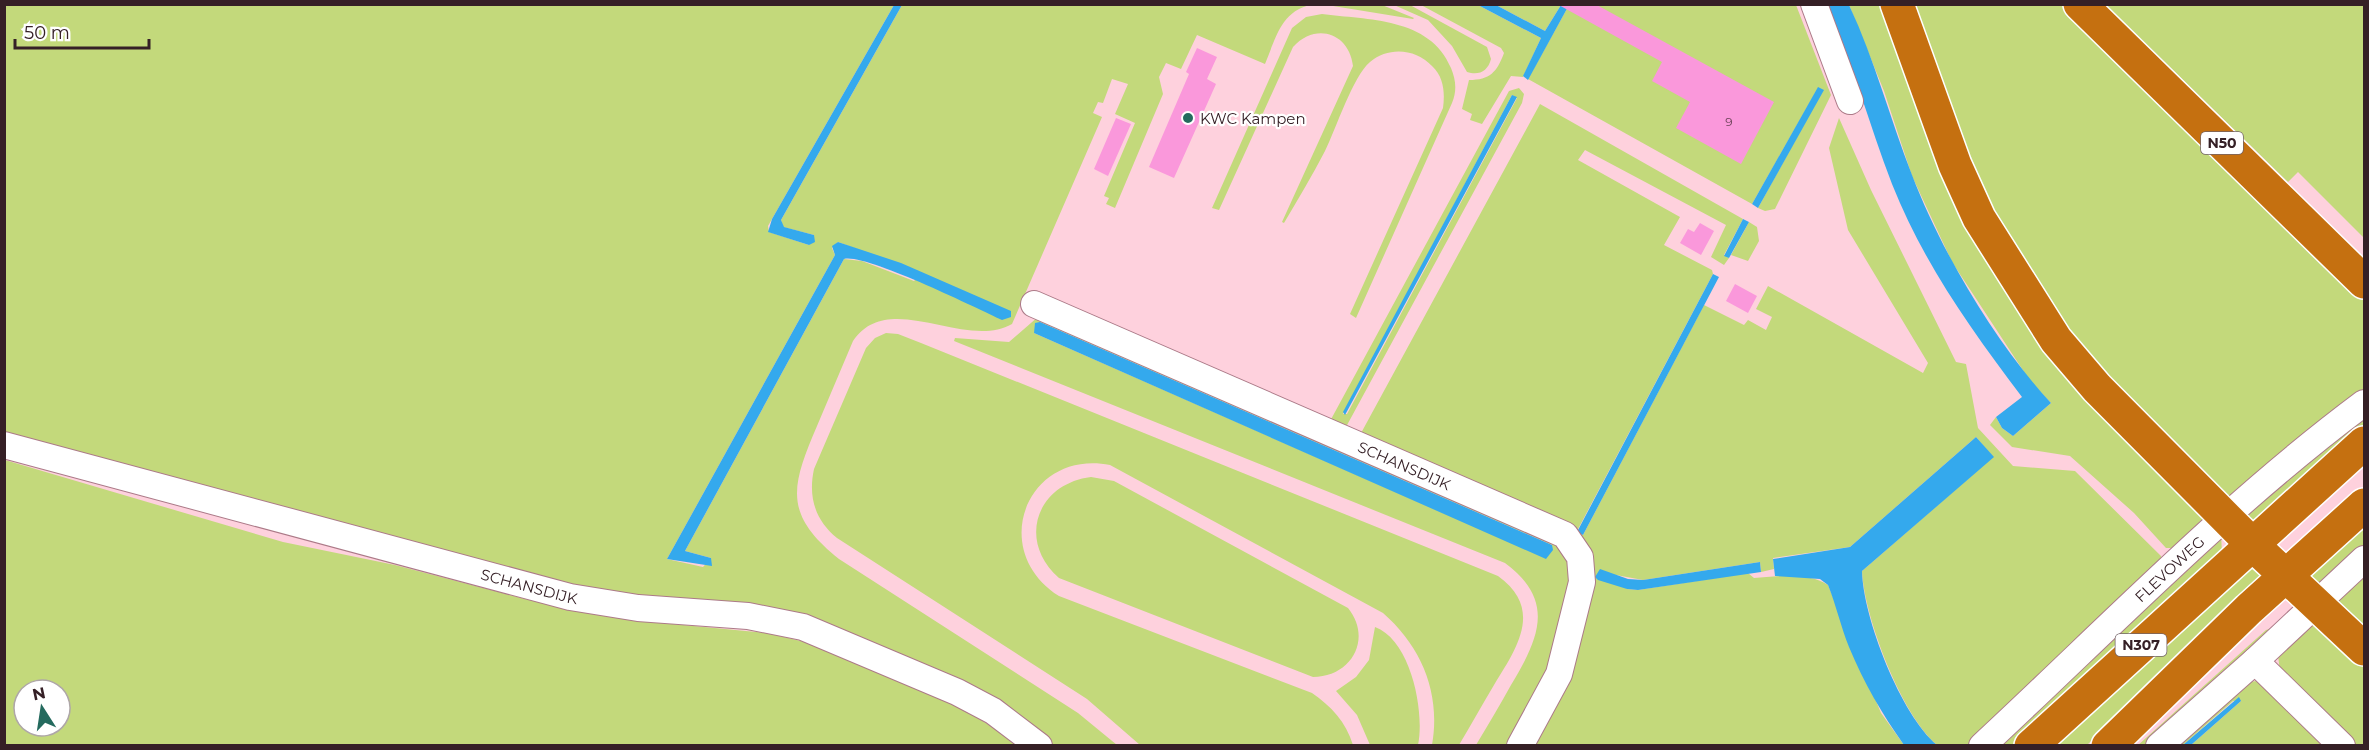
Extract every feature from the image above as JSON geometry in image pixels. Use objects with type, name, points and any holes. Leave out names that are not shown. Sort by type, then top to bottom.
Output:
[{"type":"highway","points":[[1897,4],[1955,165],[1979,218],[2056,340],[2097,388],[2253,545],[2288,575],[2364,649]]},
{"type":"highway","name":"N50","points":[[2080,4],[2364,282]]},
{"type":"highway","name":"N50","points":[[2098,4],[2364,266]]},
{"type":"highway","name":"N307","points":[[2031,746],[2364,444]]},
{"type":"highway","points":[[2108,746],[2364,505]]},
{"type":"street","points":[[1814,4],[1850,101]]},
{"type":"street","name":"SCHANSDIJK","points":[[1034,304],[1565,535],[1580,557],[1582,582],[1559,674],[1520,746]]},
{"type":"street","name":"FLEVOWEG","points":[[1982,746],[2226,516],[2290,459],[2364,403]]},
{"type":"street","name":"SCHANSDIJK","points":[[4,445],[570,597],[638,608],[748,616],[803,627],[957,692],[993,711],[1040,746]]},
{"type":"street","points":[[2158,746],[2255,661],[2364,559]]},
{"type":"street","points":[[2255,661],[2342,746]]},
{"type":"green space","points":[[5,5],[894,5],[768,226],[769,232],[809,245],[814,235],[783,227],[781,220],[902,5],[1311,5],[1301,8],[1286,19],[1276,35],[1265,64],[1197,35],[1181,69],[1166,63],[1159,77],[1163,94],[1115,208],[1106,204],[1109,198],[1104,196],[1135,123],[1115,114],[1128,84],[1112,79],[1103,103],[1098,102],[1093,113],[1102,117],[1012,324],[993,330],[972,331],[907,319],[886,320],[868,326],[853,341],[802,466],[797,498],[801,513],[808,528],[839,559],[1078,713],[1117,745],[1050,745],[838,631],[600,593],[5,435]],"holes":[[[838,242],[922,273],[914,281],[862,261],[844,259],[685,551],[711,558],[703,567],[667,559],[835,255],[832,248]]]},
{"type":"green space","points":[[1327,5],[1382,5],[1414,18],[1413,19]]},
{"type":"green space","points":[[1394,5],[1410,5],[1487,47],[1491,59],[1488,67],[1479,73],[1467,72],[1452,46],[1428,20]]},
{"type":"green space","points":[[1421,5],[1478,5],[1541,38],[1523,77],[1511,76],[1482,124],[1470,120],[1472,114],[1462,109],[1469,80],[1492,74],[1504,53],[1501,48]]},
{"type":"green space","points":[[1496,5],[1561,5],[1545,31]]},
{"type":"green space","points":[[1569,5],[1796,5],[1831,95],[1775,209],[1765,211],[1758,208],[1823,90],[1818,88],[1752,204],[1528,79]]},
{"type":"green space","points":[[1849,5],[1891,5],[1961,192],[2213,516],[2177,548],[2166,548],[2134,513],[2070,456],[2012,447],[1990,425],[1996,417],[2002,428],[2013,436],[2051,403],[2030,381],[1952,262],[1912,176],[1884,91]]},
{"type":"green space","points":[[1904,5],[2071,5],[2364,296],[2364,393],[2228,502],[2106,382],[2009,256]]},
{"type":"green space","points":[[2106,5],[2364,5],[2364,238],[2298,172],[2288,182]]},
{"type":"green space","points":[[1322,14],[1377,20],[1413,30],[1428,39],[1441,51],[1451,68],[1455,81],[1452,103],[1356,318],[1350,314],[1443,108],[1444,91],[1441,80],[1436,70],[1426,60],[1410,53],[1394,52],[1385,53],[1370,62],[1357,79],[1325,151],[1284,223],[1282,222],[1353,66],[1345,46],[1338,39],[1321,33],[1302,39],[1293,47],[1219,210],[1212,208],[1292,28],[1306,17]]},
{"type":"green space","points":[[1519,88],[1524,94],[1522,103],[1346,427],[1329,423],[1509,91]],"holes":[[[1512,95],[1517,98],[1347,414],[1343,414]]]},
{"type":"green space","points":[[1540,104],[1743,219],[1724,255],[1729,258],[1724,265],[1711,257],[1726,225],[1585,150],[1578,160],[1680,217],[1664,245],[1712,270],[1713,274],[1577,531],[1583,535],[1704,305],[1744,325],[1748,320],[1766,330],[1772,317],[1756,309],[1768,286],[1923,373],[1928,363],[1848,230],[1829,148],[1839,118],[1871,190],[1956,362],[1966,364],[1978,428],[2013,466],[2075,471],[2161,556],[2162,560],[1971,745],[1937,745],[1911,712],[1898,689],[1877,639],[1864,590],[1862,571],[1993,457],[1976,437],[1850,547],[1773,558],[1774,569],[1761,572],[1760,562],[1643,580],[1616,575],[1627,589],[1638,590],[1748,573],[1754,578],[1782,576],[1811,578],[1828,585],[1881,713],[1904,745],[1529,745],[1590,564],[1360,435]]},
{"type":"green space","points":[[1749,222],[1757,227],[1759,241],[1748,261],[1731,255]]},
{"type":"green space","points":[[1039,316],[1552,536],[1574,566],[1555,660],[1511,745],[1476,745],[1529,652],[1538,621],[1537,606],[1532,592],[1521,577],[1505,563],[954,341],[955,338],[1009,342]],"holes":[[[1040,322],[1552,545],[1546,558],[1034,333]]]},
{"type":"green space","points":[[886,333],[898,334],[921,343],[1498,576],[1512,589],[1520,602],[1523,615],[1522,629],[1511,657],[1459,745],[1432,745],[1434,708],[1426,673],[1408,641],[1383,613],[1110,465],[1081,464],[1057,472],[1038,487],[1026,507],[1022,530],[1025,554],[1037,577],[1059,596],[1312,693],[1337,715],[1353,745],[1140,745],[1087,699],[837,538],[823,524],[815,507],[812,489],[814,469],[866,348],[875,338]]},
{"type":"green space","points":[[2364,412],[2364,429],[2256,529],[2240,514]]},
{"type":"green space","points":[[5,460],[283,542],[395,565],[525,599],[652,622],[767,633],[805,642],[903,680],[966,711],[1024,746],[5,746]]},
{"type":"green space","points":[[1091,477],[1114,481],[1348,608],[1355,620],[1358,632],[1358,643],[1354,654],[1338,671],[1313,677],[1059,578],[1046,563],[1039,548],[1036,532],[1039,516],[1046,502],[1057,491],[1072,482]]},
{"type":"green space","points":[[2364,517],[2364,549],[2323,588],[2308,574]]},
{"type":"green space","points":[[2221,532],[2222,555],[2020,745],[1991,746]]},
{"type":"green space","points":[[2251,561],[2269,572],[2087,745],[2054,746]]},
{"type":"green space","points":[[2364,568],[2364,634],[2330,601]]},
{"type":"green space","points":[[2314,622],[2364,667],[2364,745],[2353,745],[2280,672],[2278,655]]},
{"type":"green space","points":[[2279,626],[2148,745],[2137,746],[2266,630]]},
{"type":"green space","points":[[1375,627],[1387,634],[1398,646],[1413,678],[1419,714],[1418,745],[1370,745],[1357,715],[1336,691],[1356,677],[1369,660]]},
{"type":"green space","points":[[2248,682],[2262,682],[2332,745],[2191,745],[2241,701],[2233,701],[2183,745],[2169,746]]},
{"type":"water","points":[[894,5],[902,5],[781,220],[784,227],[814,235],[815,242],[809,245],[768,232],[772,219]]},
{"type":"water","points":[[1478,5],[1496,5],[1545,31],[1561,5],[1569,5],[1528,80],[1523,76],[1541,38]]},
{"type":"water","points":[[1826,5],[1849,5],[1867,47],[1912,175],[1938,234],[1990,325],[2051,403],[2013,436],[2002,428],[1996,417],[2022,397],[1966,320],[1918,241],[1892,184]]},
{"type":"water","points":[[1818,87],[1824,90],[1758,208],[1752,204]]},
{"type":"water","points":[[1512,95],[1517,97],[1345,415],[1343,412]]},
{"type":"water","points":[[1743,219],[1749,222],[1729,258],[1724,256]]},
{"type":"water","points":[[838,242],[901,263],[1011,311],[1011,317],[1002,320],[896,272],[856,259],[844,259],[685,551],[711,558],[712,566],[667,559],[835,255],[832,246]]},
{"type":"water","points":[[1713,274],[1719,277],[1583,535],[1577,532]]},
{"type":"water","points":[[1040,322],[1552,545],[1553,550],[1546,559],[1034,333],[1035,323]]},
{"type":"water","points":[[1976,437],[1994,457],[1862,571],[1869,614],[1886,664],[1910,712],[1923,731],[1937,745],[1904,745],[1881,710],[1861,673],[1846,639],[1828,585],[1820,579],[1775,576],[1773,559],[1850,547]]},
{"type":"water","points":[[1760,562],[1761,572],[1638,590],[1627,589],[1595,577],[1600,569],[1628,579],[1643,580]]},
{"type":"water","points":[[2239,697],[2241,701],[2191,745],[2183,745]]},
{"type":"building","points":[[1557,4],[1595,4],[1774,102],[1741,164],[1676,128],[1690,102],[1652,81],[1662,62]]},
{"type":"building","points":[[1197,48],[1217,57],[1207,79],[1216,84],[1174,178],[1149,167],[1189,74],[1186,72]]},
{"type":"building","points":[[1116,118],[1131,124],[1108,176],[1094,169]]},
{"type":"building","points":[[1700,223],[1714,231],[1701,255],[1680,243],[1688,229],[1694,232]]},
{"type":"building","points":[[1735,284],[1757,296],[1748,313],[1726,301]]},
{"type":"place","name":"KWC Kampen","points":[[1188,118]]}]
